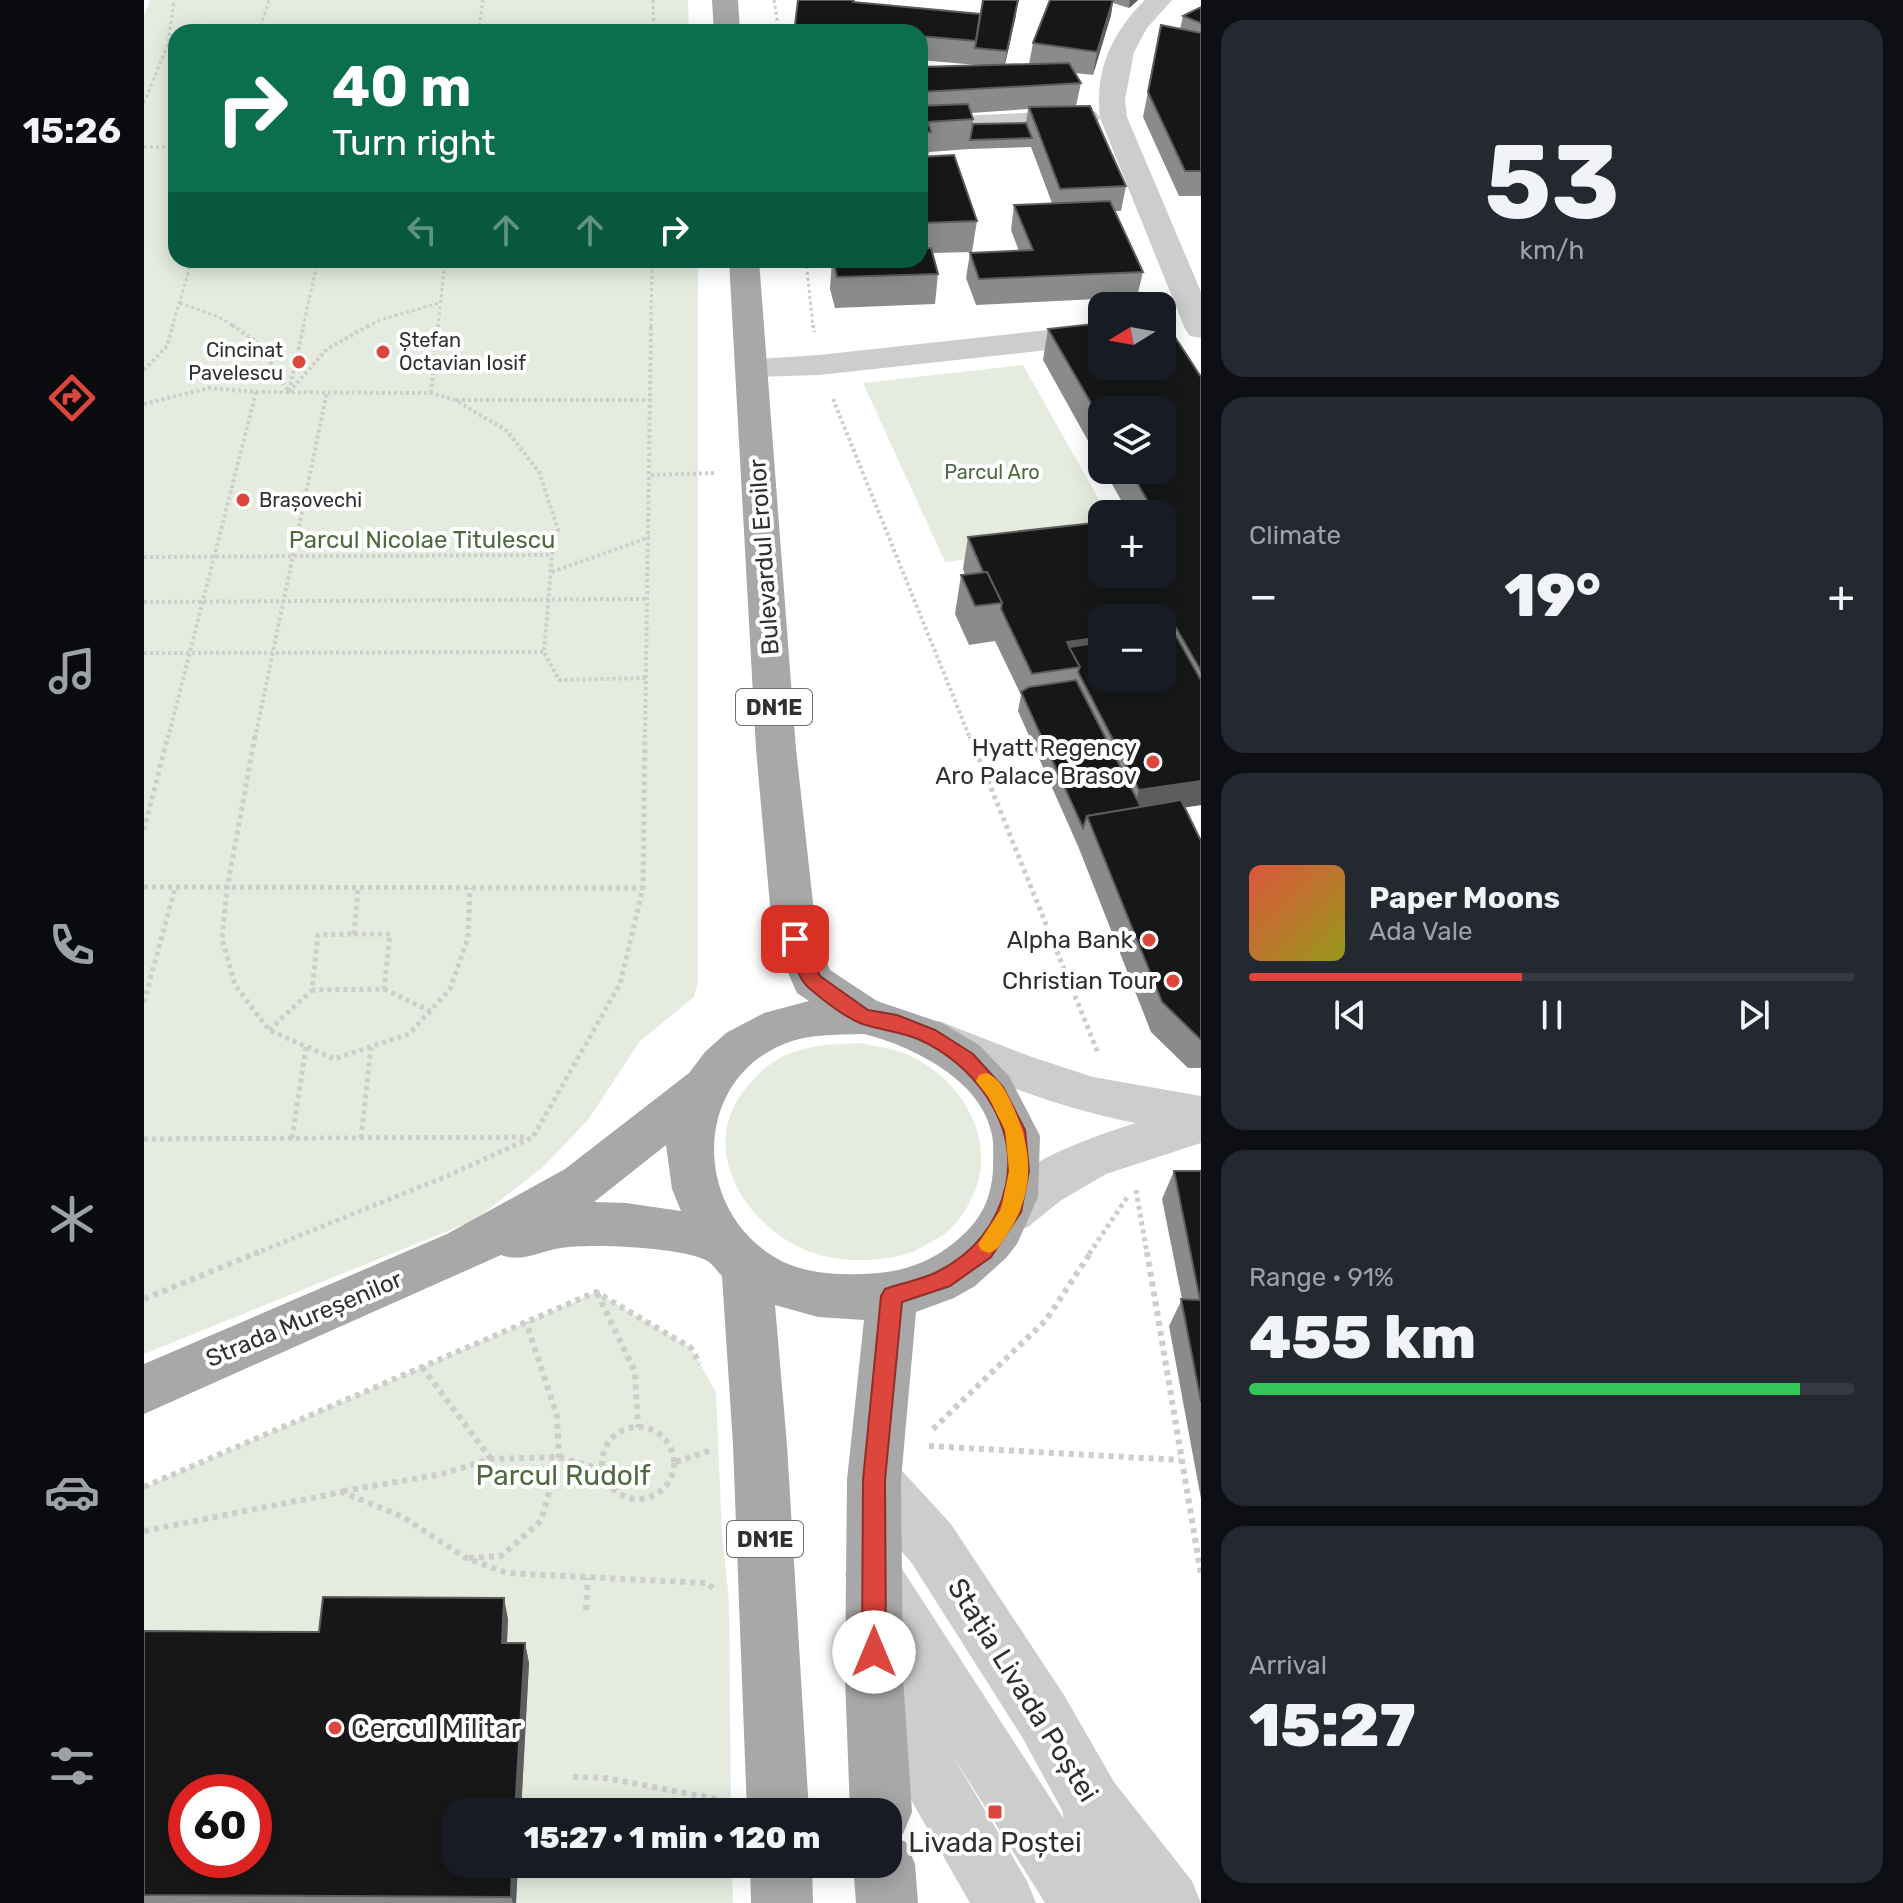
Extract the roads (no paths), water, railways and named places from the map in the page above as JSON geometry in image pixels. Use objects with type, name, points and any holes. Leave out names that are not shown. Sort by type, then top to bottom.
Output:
[{"type":"main road","points":[[725,0],[726,24]]},
{"type":"main road","name":"Bulevardul Eroilor","points":[[745,268],[776,749],[795,939],[813,981],[864,1016]]},
{"type":"main road","name":"DN1E","points":[[864,1016],[897,1023],[929,1035],[966,1060],[996,1092],[1015,1130],[1019,1171],[1011,1212],[984,1251],[943,1280],[892,1296],[848,1298],[807,1292],[778,1283],[734,1254],[701,1204],[688,1164],[689,1124],[704,1087],[732,1054],[770,1030],[815,1018],[864,1016]]},
{"type":"main road","name":"Strada Mureșenilor","points":[[144,1389],[465,1250],[582,1184],[704,1087]]},
{"type":"main road","name":"Strada Mureșenilor","points":[[465,1250],[569,1225],[657,1227],[734,1254]]},
{"type":"main road","name":"DN1E","points":[[734,1254],[760,1445],[754,1798]]},
{"type":"main road","points":[[880,1798],[873,1575],[895,1462],[892,1296]]},
{"type":"main road","points":[[781,1878],[782,1903]]},
{"type":"main road","points":[[885,1878],[887,1903]]},
{"type":"street","points":[[1159,0],[1138,19],[1119,53],[1110,99],[1113,117],[1185,330]]},
{"type":"street","points":[[928,126],[1113,117]]},
{"type":"street","points":[[752,367],[819,365],[1088,336]]},
{"type":"street","points":[[929,1035],[1016,1071],[1093,1096],[1201,1116]]},
{"type":"street","points":[[1011,1212],[1043,1186],[1091,1158],[1201,1123]]},
{"type":"street","name":"Stația Livada Poștei","points":[[895,1462],[931,1543],[1043,1716],[1092,1804],[1170,1903]]},
{"type":"street","points":[[873,1575],[1081,1903]]},
{"type":"street","points":[[874,1677],[1005,1903]]},
{"type":"street","points":[[1092,1804],[1108,1903]]},
{"type":"street","points":[[902,1878],[916,1903]]},
{"type":"place","name":"Ștefan Octavian Iosif","points":[[383,352]]},
{"type":"place","name":"Cincinat Pavelescu","points":[[299,362]]},
{"type":"place","name":"Brașovechi","points":[[243,500]]},
{"type":"place","name":"Hyatt Regency Aro Palace Brasov","points":[[1153,762]]},
{"type":"place","name":"Alpha Bank","points":[[1149,940]]},
{"type":"place","name":"Christian Tour","points":[[1173,981]]},
{"type":"place","name":"Cercul Militar","points":[[335,1728]]},
{"type":"place","name":"Livada Poștei","points":[[995,1812]]},
{"type":"park label","name":"Parcul Aro","points":[[992,472]]},
{"type":"park label","name":"Parcul Nicolae Titulescu","points":[[422,540]]},
{"type":"park label","name":"Parcul Rudolf","points":[[563,1475]]}]
